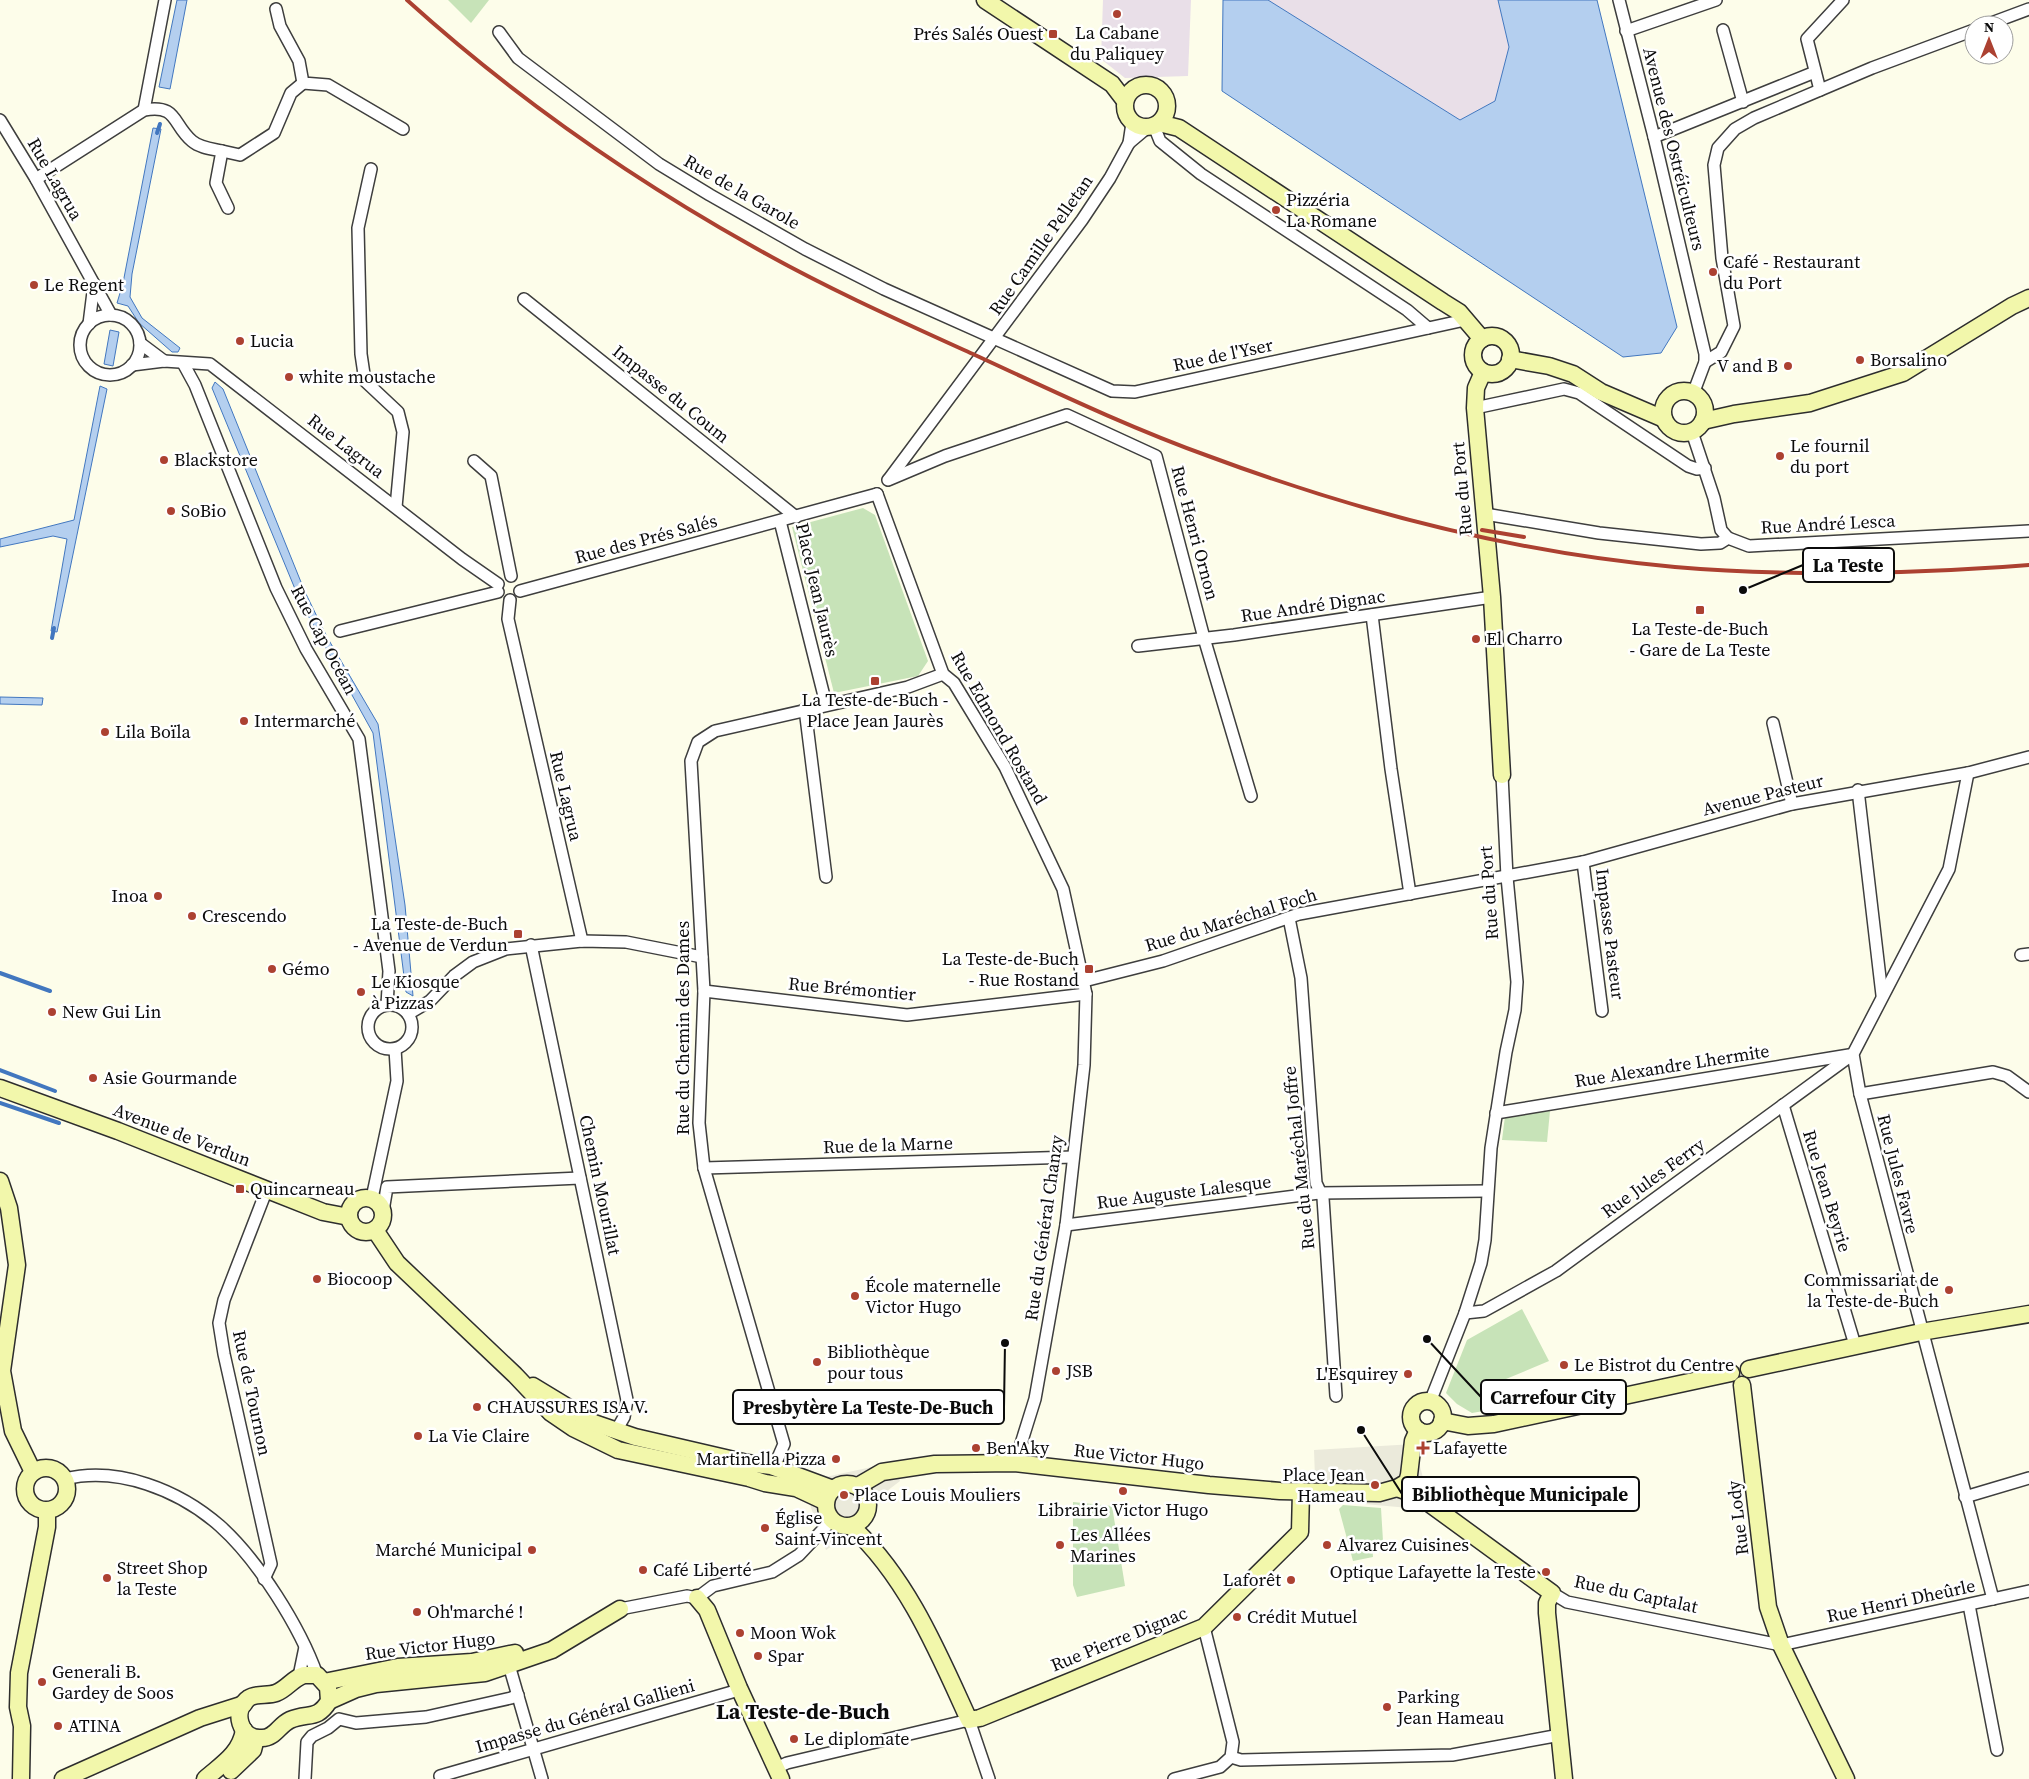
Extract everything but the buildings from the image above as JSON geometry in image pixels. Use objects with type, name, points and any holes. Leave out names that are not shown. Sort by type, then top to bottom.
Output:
[{"type":"street","points":[[144,110],[166,0]]},
{"type":"street","points":[[985,0],[1112,84],[1125,101]]},
{"type":"street","name":"Avenue des Ostréiculteurs","points":[[1619,0],[1699,320],[1705,362],[1698,413]]},
{"type":"street","points":[[1626,31],[1716,0]]},
{"type":"street","points":[[1820,90],[1807,39],[1843,0]]},
{"type":"street","points":[[276,9],[280,26],[299,60],[303,83]]},
{"type":"street","points":[[2013,15],[2029,9]]},
{"type":"street","points":[[1723,30],[1743,102]]},
{"type":"street","name":"Rue de la Garole","points":[[499,32],[518,58],[668,169],[814,253],[884,289],[996,338]]},
{"type":"street","points":[[1705,362],[1721,352],[1734,326],[1722,258],[1714,165],[1718,148],[1735,129],[1872,68],[1964,34]]},
{"type":"street","points":[[1654,137],[1815,72]]},
{"type":"street","points":[[36,179],[144,110],[156,108],[171,113],[193,142],[222,152],[240,155],[268,138],[278,126],[291,93],[303,83],[328,85],[403,129]]},
{"type":"street","points":[[1112,84],[1137,87],[1150,85],[1156,87],[1165,96],[1167,108],[1179,128],[1443,302],[1465,320],[1482,339]]},
{"type":"street","points":[[1137,87],[1131,90],[1125,101],[1125,113],[1132,123],[1179,128]]},
{"type":"street","points":[[1154,126],[1167,108]]},
{"type":"street","name":"Rue Lagrua","points":[[0,120],[36,179],[111,315]]},
{"type":"street","name":"Rue Camille Pelletan","points":[[888,480],[996,338],[1082,220],[1110,178],[1129,143],[1132,123]]},
{"type":"street","points":[[1154,126],[1160,141],[1200,174],[1407,310],[1428,328]]},
{"type":"street","name":"Rue Camille Pelletan","points":[[1129,143],[1154,126]]},
{"type":"street","points":[[222,152],[216,183],[228,208]]},
{"type":"street","points":[[372,169],[358,228],[361,354],[364,381],[398,412],[403,432],[396,507]]},
{"type":"street","points":[[89,324],[94,283]]},
{"type":"street","points":[[1698,413],[1734,414],[1810,403],[1903,373],[2012,306],[2029,298]]},
{"type":"street","name":"Impasse du Coum","points":[[524,299],[796,517]]},
{"type":"street","points":[[111,315],[124,318],[133,325],[140,343],[139,353],[132,365],[128,370],[115,375],[96,372],[86,364],[80,344],[83,333],[89,324],[98,317],[111,315]]},
{"type":"street","name":"Rue de l'Yser","points":[[996,338],[1112,391],[1124,393],[1465,320]]},
{"type":"street","points":[[1488,337],[1500,338],[1509,347],[1510,359],[1500,372],[1484,372],[1473,358],[1474,347],[1482,339],[1488,337]]},
{"type":"street","points":[[140,343],[164,361]]},
{"type":"street","points":[[1510,359],[1549,366],[1573,374],[1600,392],[1664,419],[1672,430],[1685,433],[1698,413]]},
{"type":"street","name":"Rue Lagrua","points":[[132,365],[164,361],[210,364],[498,588]]},
{"type":"street","name":"Rue Cap Océan","points":[[183,363],[195,386],[280,597],[306,649],[359,739],[389,972],[387,1005]]},
{"type":"street","name":"Rue du Port","points":[[1430,1402],[1465,1312],[1481,1263],[1485,1240],[1486,1191],[1496,1113],[1515,1010],[1517,982],[1507,877],[1492,597],[1475,408],[1476,388],[1484,372]]},
{"type":"street","points":[[1475,408],[1564,389],[1579,392],[1688,466],[1698,469],[1705,468]]},
{"type":"street","points":[[1485,514],[1599,533],[1701,544],[1720,543],[1728,538],[1721,530],[1705,468],[1698,413],[1680,392],[1670,398],[1629,404]]},
{"type":"street","points":[[1664,419],[1664,408],[1670,398]]},
{"type":"street","name":"Rue Henri Ornon","points":[[888,480],[946,456],[1067,415],[1156,456],[1204,638]]},
{"type":"street","points":[[474,461],[491,476],[510,576]]},
{"type":"street","points":[[877,494],[888,480]]},
{"type":"street","name":"Place Jean Jaurès","points":[[826,704],[780,521],[877,494]]},
{"type":"street","name":"Rue Edmond Rostand","points":[[877,494],[943,674],[954,684],[1005,767],[1031,818],[1063,889],[1086,994]]},
{"type":"street","name":"Rue des Prés Salés","points":[[520,592],[780,521]]},
{"type":"street","name":"Rue André Lesca","points":[[1728,538],[1749,546],[2029,531]]},
{"type":"street","points":[[510,576],[520,583],[520,592],[515,598],[510,600],[502,598],[498,588],[503,577],[510,576]]},
{"type":"street","points":[[340,631],[498,588]]},
{"type":"street","name":"Rue André Dignac","points":[[1138,646],[1234,636],[1492,597]]},
{"type":"street","name":"Rue Lagrua","points":[[510,600],[509,626],[582,942]]},
{"type":"street","points":[[1372,615],[1391,769],[1410,894]]},
{"type":"street","points":[[1204,638],[1252,796]]},
{"type":"street","name":"Rue du Chemin des Dames","points":[[766,1465],[776,1460],[784,1444],[704,1168],[699,1123],[704,990],[691,760],[698,742],[714,731],[826,704],[908,687],[943,674]]},
{"type":"street","points":[[805,709],[826,877]]},
{"type":"street","points":[[1773,722],[1792,804]]},
{"type":"street","name":"Avenue Pasteur","points":[[1507,877],[1583,862],[1792,804],[1858,790],[1968,773],[2029,757]]},
{"type":"street","points":[[1853,1054],[1949,869],[1968,773]]},
{"type":"street","points":[[1858,790],[1882,995]]},
{"type":"street","name":"Impasse Pasteur","points":[[1583,862],[1602,1011]]},
{"type":"street","name":"Rue du Maréchal Foch","points":[[1084,981],[1163,961],[1299,914],[1507,877]]},
{"type":"street","name":"Rue du Maréchal Joffre","points":[[1289,918],[1301,978],[1316,1182],[1323,1198],[1336,1396]]},
{"type":"street","points":[[408,1014],[430,1001],[454,976],[473,962],[491,954],[531,945],[626,942],[702,957]]},
{"type":"street","name":"Chemin Mourillat","points":[[531,945],[628,1400],[624,1417],[616,1431]]},
{"type":"street","name":"Rue Brémontier","points":[[704,990],[907,1015],[1086,994]]},
{"type":"street","name":"Rue du Général Chanzy","points":[[1015,1463],[1035,1399],[1066,1225],[1072,1158],[1084,1065],[1086,994]]},
{"type":"street","points":[[387,1005],[402,1008],[408,1014],[413,1028],[406,1043],[396,1049],[382,1048],[371,1040],[367,1028],[370,1018],[377,1009],[387,1005]]},
{"type":"street","points":[[372,1198],[397,1081],[396,1049]]},
{"type":"street","name":"Rue Alexandre Lhermite","points":[[1496,1113],[1853,1054]]},
{"type":"street","name":"Rue Jules Favre","points":[[1853,1054],[1860,1094],[1992,1599]]},
{"type":"street","name":"Rue Jules Ferry","points":[[1465,1312],[1484,1311],[1556,1271],[1853,1054]]},
{"type":"street","points":[[1860,1094],[1993,1072],[2007,1076],[2029,1092]]},
{"type":"street","name":"Avenue de Verdun","points":[[0,1088],[323,1212],[349,1217]]},
{"type":"street","name":"Rue Jean Beyrie","points":[[1783,1105],[1855,1345]]},
{"type":"street","name":"Rue de la Marne","points":[[704,1168],[1072,1158]]},
{"type":"street","points":[[384,1211],[377,1201],[366,1197],[355,1201],[349,1217],[350,1222],[358,1231],[375,1230],[382,1222],[384,1211],[387,1187],[580,1178]]},
{"type":"street","points":[[0,1182],[9,1208],[17,1265],[2,1371],[12,1431],[33,1472]]},
{"type":"street","name":"Rue de Tournon","points":[[264,1579],[271,1564],[224,1354],[219,1323],[224,1300],[267,1189]]},
{"type":"street","name":"Rue Auguste Lalesque","points":[[1066,1225],[1319,1192],[1486,1191]]},
{"type":"street","points":[[375,1230],[397,1263],[515,1375],[552,1413],[588,1437],[608,1446],[756,1481],[830,1495]]},
{"type":"street","points":[[1442,1421],[1468,1426],[1494,1424],[1736,1379],[1750,1379],[1749,1369],[1921,1332],[2029,1314]]},
{"type":"street","points":[[515,1375],[594,1423],[658,1443],[766,1465],[830,1495]]},
{"type":"street","name":"Rue Lody","points":[[1736,1379],[1768,1607],[1780,1645],[1845,1779]]},
{"type":"street","points":[[1301,1491],[1380,1493],[1398,1488],[1404,1457],[1404,1435],[1415,1424],[1417,1405],[1430,1402],[1442,1411],[1442,1421],[1432,1432],[1415,1424]]},
{"type":"street","name":"Rue Victor Hugo","points":[[858,1486],[882,1472],[926,1465],[1015,1463],[1209,1485],[1301,1491]]},
{"type":"street","points":[[756,1481],[756,1472],[766,1465]]},
{"type":"street","points":[[47,1468],[60,1473],[65,1479],[67,1486],[64,1500],[59,1505],[46,1511],[34,1506],[26,1496],[26,1483],[33,1472],[47,1468]]},
{"type":"street","points":[[65,1479],[81,1475],[100,1474],[144,1483],[192,1505],[220,1526],[264,1579],[305,1647],[320,1679],[330,1692],[329,1701]]},
{"type":"street","points":[[1965,1498],[2029,1478]]},
{"type":"street","points":[[843,1484],[858,1486],[866,1494],[868,1507],[863,1519],[851,1526],[845,1526],[832,1520],[828,1513],[830,1495],[843,1484]]},
{"type":"street","name":"Rue du Captalat","points":[[1398,1488],[1419,1496],[1567,1602],[1780,1645]]},
{"type":"street","name":"Rue Pierre Dignac","points":[[969,1720],[980,1718],[1204,1627],[1300,1532],[1301,1491]]},
{"type":"street","points":[[11,1779],[13,1726],[18,1707],[20,1665],[46,1527],[46,1511]]},
{"type":"street","points":[[779,1774],[739,1688],[707,1610],[697,1598],[713,1586],[772,1572],[799,1556],[832,1520]]},
{"type":"street","points":[[851,1526],[871,1543],[913,1604],[969,1720],[989,1779]]},
{"type":"street","name":"Rue Henri Dheûrle","points":[[1780,1645],[2029,1591]]},
{"type":"street","points":[[1552,1593],[1547,1603],[1547,1614],[1564,1779]]},
{"type":"street","name":"Rue Victor Hugo","points":[[299,1676],[320,1679],[398,1667],[472,1662],[506,1656],[545,1643],[589,1617],[687,1596],[697,1598]]},
{"type":"street","points":[[1969,1605],[1997,1750]]},
{"type":"street","name":"Rue Victor Hugo","points":[[247,1731],[270,1736],[291,1720],[318,1714],[329,1701],[356,1689],[376,1684],[485,1673],[509,1666],[562,1646],[620,1609]]},
{"type":"street","points":[[1174,1779],[1220,1767],[1231,1757],[1233,1742],[1204,1627]]},
{"type":"street","points":[[63,1779],[179,1727],[244,1704],[253,1696],[277,1693],[299,1676],[305,1647]]},
{"type":"street","points":[[509,1666],[542,1779]]},
{"type":"street","name":"Impasse du Général Gallieni","points":[[440,1776],[732,1692],[739,1688]]},
{"type":"street","points":[[305,1779],[306,1746],[309,1738],[328,1728],[339,1719],[356,1723],[426,1717],[518,1695]]},
{"type":"street","points":[[222,1779],[253,1750],[247,1731],[239,1718],[244,1704]]},
{"type":"street","points":[[18,1707],[22,1726],[21,1779]]},
{"type":"street","points":[[779,1774],[787,1762],[969,1720]]},
{"type":"street","points":[[179,1727],[216,1721],[231,1721],[247,1731]]},
{"type":"street","points":[[205,1779],[236,1753],[247,1731]]},
{"type":"street","points":[[1231,1757],[1242,1760],[1452,1755],[1560,1735]]},
{"type":"shaded area","points":[[1103,0],[1191,0],[1188,76],[1125,78],[1101,59]]},
{"type":"shaded area","points":[[1268,0],[1498,0],[1509,47],[1495,101],[1460,120]]},
{"type":"shaded area","name":"Place Jean Hameau","points":[[1414,1444],[1429,1500],[1423,1513],[1409,1508],[1342,1502],[1334,1491],[1315,1478],[1314,1450]]},
{"type":"shaded area","name":"Place Louis Mouliers","points":[[895,1462],[900,1481],[866,1507],[858,1529],[826,1550],[802,1482]]},
{"type":"green space","points":[[448,0],[489,0],[471,23]]},
{"type":"green space","points":[[863,508],[875,515],[928,661],[918,676],[834,693],[792,527]]},
{"type":"green space","points":[[1550,1111],[1547,1142],[1502,1140],[1505,1116]]},
{"type":"green space","points":[[1522,1309],[1549,1361],[1506,1379],[1512,1406],[1472,1413],[1457,1404],[1446,1393],[1467,1340]]},
{"type":"green space","points":[[1073,1502],[1112,1506],[1125,1586],[1077,1597],[1073,1585]]},
{"type":"green space","points":[[1343,1505],[1381,1508],[1383,1541],[1372,1543],[1373,1557],[1353,1561],[1339,1509]]},
{"type":"water","points":[[177,0],[187,0],[170,89],[159,87]]},
{"type":"water","points":[[1223,0],[1268,0],[1460,120],[1495,101],[1509,47],[1498,0],[1597,0],[1677,327],[1661,353],[1623,357],[1222,91]]},
{"type":"water","points":[[153,128],[161,129],[132,274],[130,297],[142,318],[180,348],[178,352],[172,352],[139,323],[128,306],[117,303],[123,283]]},
{"type":"water","points":[[110,330],[119,332],[113,366],[104,364]]},
{"type":"water","points":[[215,382],[223,389],[305,592],[327,637],[378,724],[405,905],[413,996],[406,992],[373,733],[300,601],[212,388]]},
{"type":"water","points":[[100,386],[107,389],[57,632],[51,631],[67,539],[53,536],[0,547],[0,539],[74,520]]},
{"type":"water","points":[[0,697],[43,698],[42,705],[0,704]]},
{"type":"waterway","points":[[157,133],[160,124]]},
{"type":"waterway","points":[[52,638],[54,628]]},
{"type":"waterway","points":[[0,973],[50,991]]},
{"type":"waterway","points":[[0,1070],[55,1091]]},
{"type":"waterway","points":[[0,1103],[59,1123]]},
{"type":"railway","points":[[407,0],[488,69],[573,133],[661,192],[752,246],[862,303],[1092,409],[1181,446],[1267,477],[1381,512],[1439,527],[1498,541],[1616,561],[1719,570],[1808,573],[1940,571],[2029,565]]},
{"type":"railway","points":[[1482,530],[1524,537]]},
{"type":"place","name":"La Cabane du Paliquey","points":[[1117,14]]},
{"type":"place","name":"Prés Salés Ouest","points":[[1053,34]]},
{"type":"place","name":"Pizzéria La Romane","points":[[1276,210]]},
{"type":"place","name":"Café - Restaurant du Port","points":[[1713,272]]},
{"type":"place","name":"Le Regent","points":[[34,285]]},
{"type":"place","name":"Lucia","points":[[240,341]]},
{"type":"place","name":"Borsalino","points":[[1860,360]]},
{"type":"place","name":"V and B","points":[[1788,366]]},
{"type":"place","name":"white moustache","points":[[289,377]]},
{"type":"place","name":"Le fournil du port","points":[[1780,456]]},
{"type":"place","name":"Blackstore","points":[[164,460]]},
{"type":"place","name":"SoBio","points":[[171,511]]},
{"type":"place","name":"La Teste","points":[[1743,590]]},
{"type":"place","name":"La Teste-de-Buch - Gare de La Teste","points":[[1700,610]]},
{"type":"place","name":"El Charro","points":[[1476,639]]},
{"type":"place","name":"La Teste-de-Buch - Place Jean Jaurès","points":[[875,681]]},
{"type":"place","name":"Intermarché","points":[[244,721]]},
{"type":"place","name":"Lila Boïla","points":[[105,732]]},
{"type":"place","name":"Inoa","points":[[158,896]]},
{"type":"place","name":"Crescendo","points":[[192,916]]},
{"type":"place","name":"La Teste-de-Buch - Avenue de Verdun","points":[[518,934]]},
{"type":"place","name":"Gémo","points":[[272,969]]},
{"type":"place","name":"La Teste-de-Buch - Rue Rostand","points":[[1089,969]]},
{"type":"place","name":"Le Kiosque à Pizzas","points":[[361,992]]},
{"type":"place","name":"New Gui Lin","points":[[52,1012]]},
{"type":"place","name":"Asie Gourmande","points":[[93,1078]]},
{"type":"place","name":"Quincarneau","points":[[240,1189]]},
{"type":"place","name":"Biocoop","points":[[317,1279]]},
{"type":"place","name":"Commissariat de la Teste-de-Buch","points":[[1949,1290]]},
{"type":"place","name":"École maternelle Victor Hugo","points":[[855,1296]]},
{"type":"place","name":"Carrefour City","points":[[1427,1339]]},
{"type":"place","name":"Presbytère La Teste-De-Buch","points":[[1005,1343]]},
{"type":"place","name":"Bibliothèque pour tous","points":[[817,1362]]},
{"type":"place","name":"Le Bistrot du Centre","points":[[1564,1365]]},
{"type":"place","name":"JSB","points":[[1056,1371]]},
{"type":"place","name":"L'Esquirey","points":[[1408,1374]]},
{"type":"place","name":"CHAUSSURES ISA V.","points":[[477,1407]]},
{"type":"place","name":"Bibliothèque Municipale","points":[[1361,1430]]},
{"type":"place","name":"La Vie Claire","points":[[418,1436]]},
{"type":"place","name":"Ben'Aky","points":[[976,1448]]},
{"type":"place","name":"Lafayette","points":[[1423,1448]]},
{"type":"place","name":"Martinella Pizza","points":[[836,1459]]},
{"type":"place","name":"Place Jean Hameau","points":[[1375,1485]]},
{"type":"place","name":"Librairie Victor Hugo","points":[[1123,1491]]},
{"type":"place","name":"Place Louis Mouliers","points":[[844,1495]]},
{"type":"place","name":"Église Saint-Vincent","points":[[765,1528]]},
{"type":"place","name":"Les Allées Marines","points":[[1060,1545]]},
{"type":"place","name":"Alvarez Cuisines","points":[[1327,1545]]},
{"type":"place","name":"Marché Municipal","points":[[532,1550]]},
{"type":"place","name":"Café Liberté","points":[[643,1570]]},
{"type":"place","name":"Optique Lafayette la Teste","points":[[1546,1572]]},
{"type":"place","name":"Street Shop la Teste","points":[[107,1578]]},
{"type":"place","name":"Laforêt","points":[[1291,1580]]},
{"type":"place","name":"Oh'marché !","points":[[417,1612]]},
{"type":"place","name":"Crédit Mutuel","points":[[1237,1617]]},
{"type":"place","name":"Moon Wok","points":[[740,1633]]},
{"type":"place","name":"Spar","points":[[758,1656]]},
{"type":"place","name":"Generali B. Gardey de Soos","points":[[42,1682]]},
{"type":"place","name":"Parking Jean Hameau","points":[[1387,1707]]},
{"type":"place","name":"ATINA","points":[[58,1726]]},
{"type":"place","name":"Le diplomate","points":[[794,1739]]},
{"type":"district","name":"La Teste-de-Buch","points":[[803,1711]]}]
